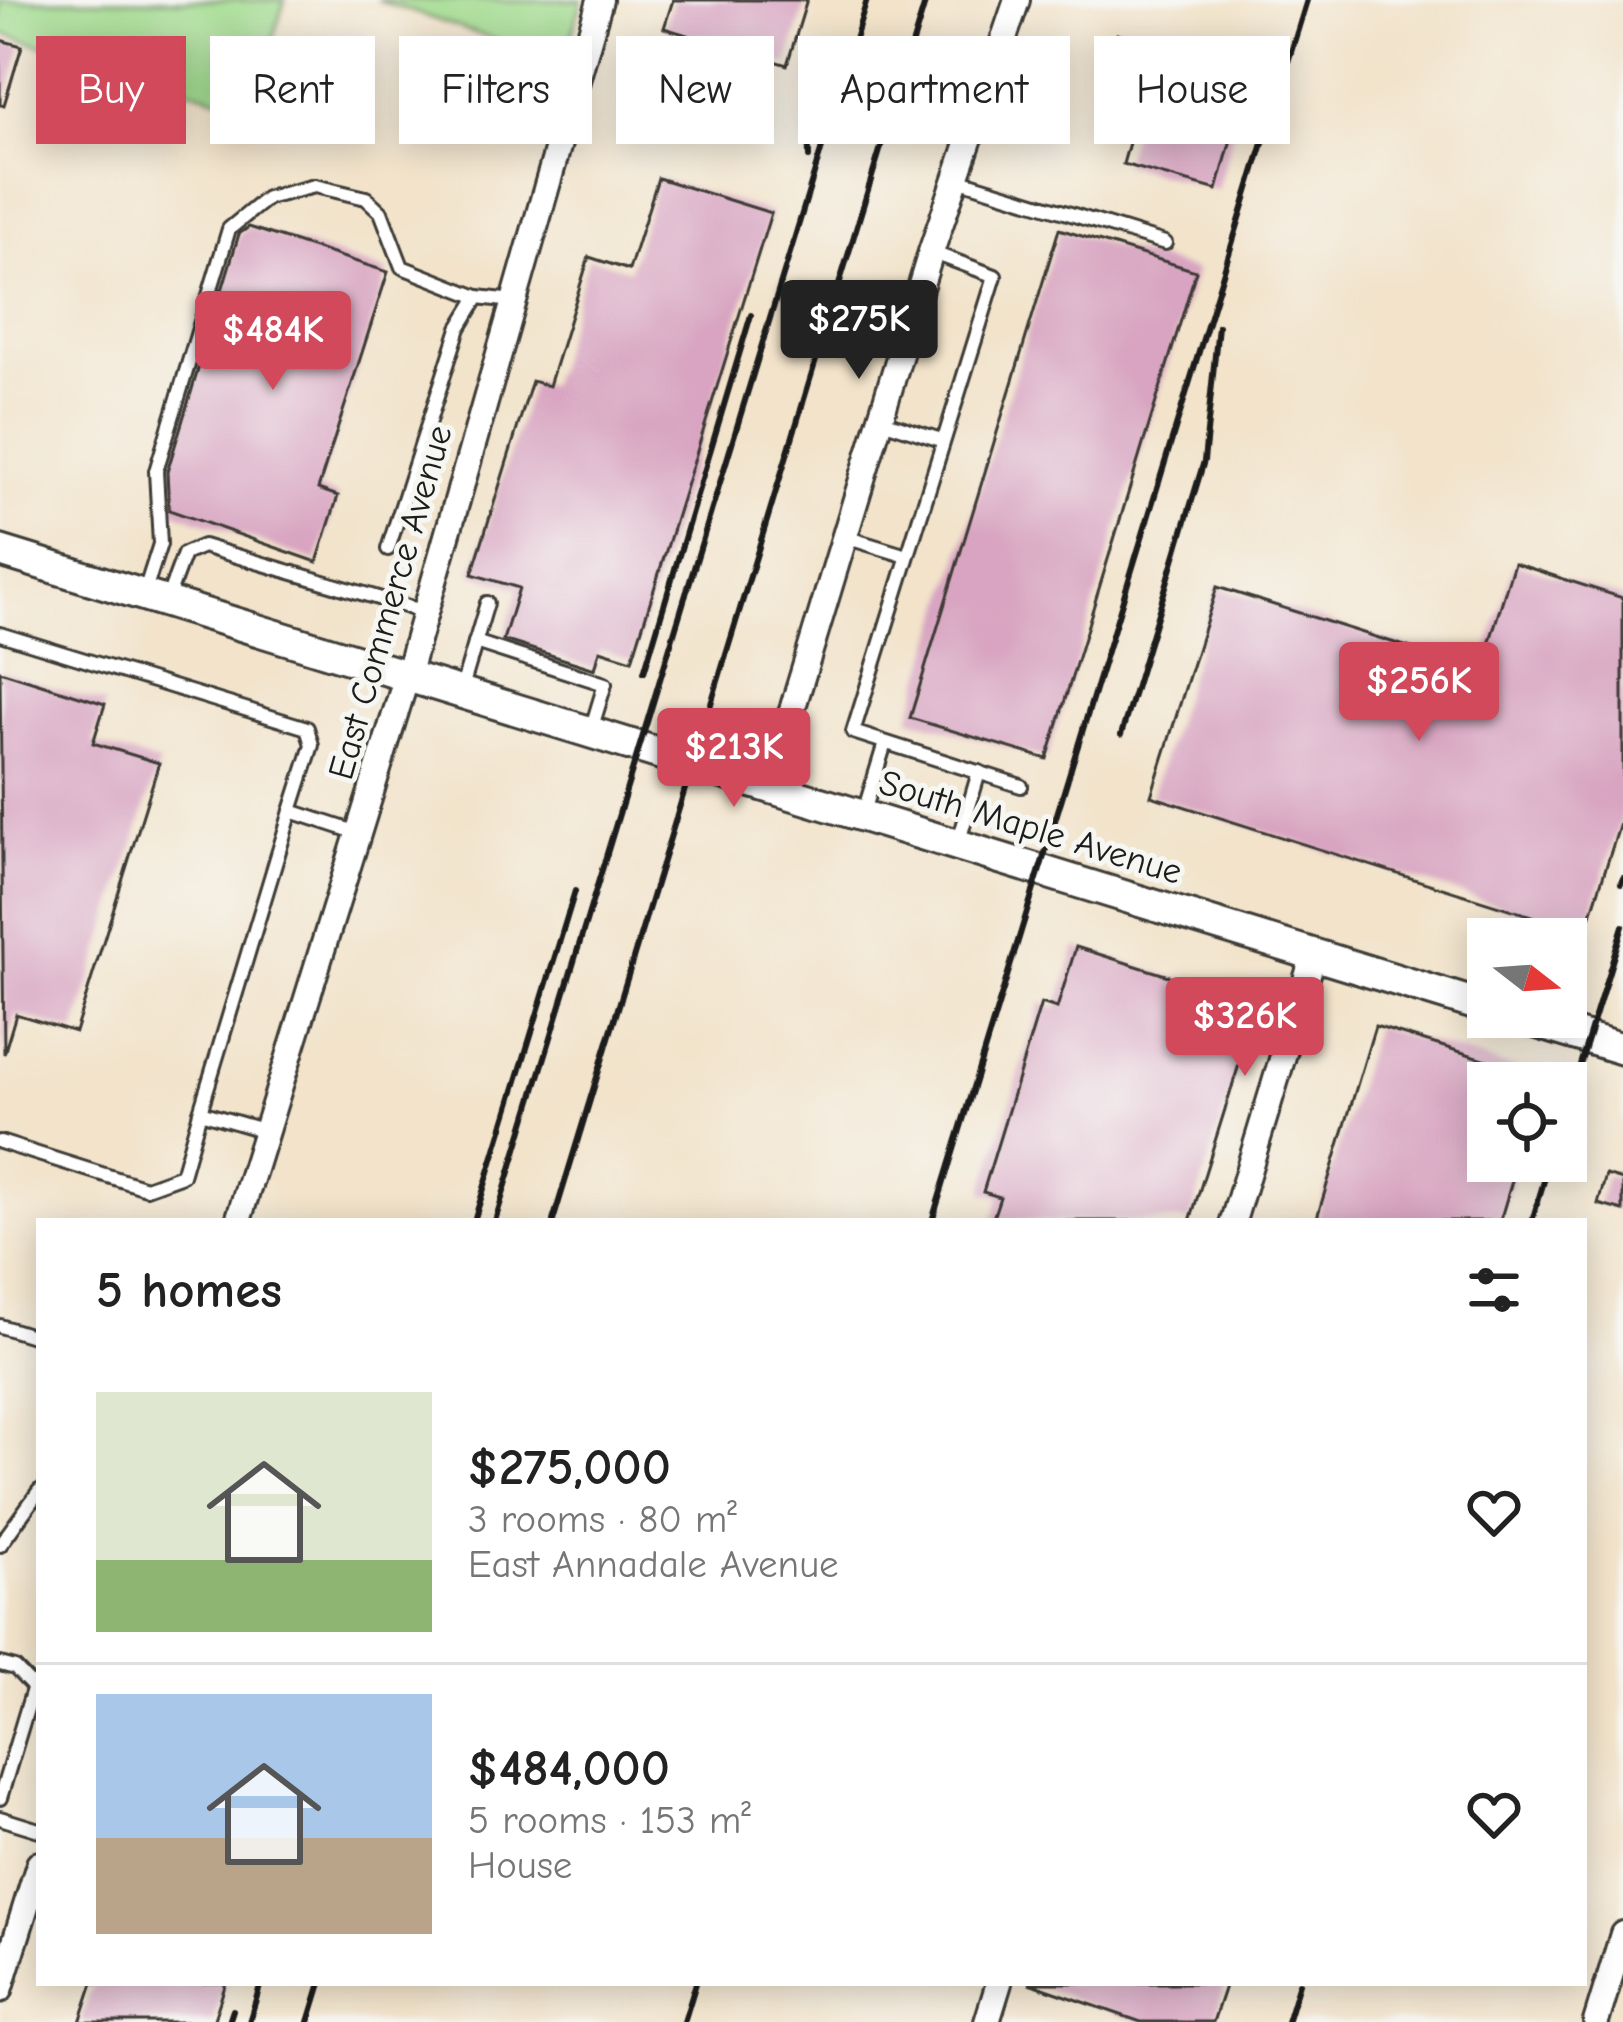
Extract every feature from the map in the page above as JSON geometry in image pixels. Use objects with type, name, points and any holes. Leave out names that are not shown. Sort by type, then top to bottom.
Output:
[{"type":"street","name":"East Commerce Avenue","points":[[239,1218],[407,676],[600,0]]},
{"type":"street","points":[[769,786],[931,253],[1017,0]]},
{"type":"street","name":"South Maple Avenue","points":[[0,551],[1467,1001]]},
{"type":"street","points":[[1234,1218],[1315,954]]},
{"type":"street","points":[[1587,1038],[1623,1049]]},
{"type":"street","points":[[0,1990],[36,1874]]},
{"type":"street","points":[[1596,2022],[1623,1934]]},
{"type":"street","points":[[987,2022],[998,1986]]},
{"type":"lane","points":[[956,178],[1165,243]]},
{"type":"lane","points":[[155,598],[160,544],[156,471],[229,229],[267,198],[315,186],[366,198],[381,212],[402,267],[478,297],[514,301]]},
{"type":"lane","points":[[931,253],[995,276],[853,733],[1021,786]]},
{"type":"lane","points":[[388,549],[459,328],[478,297]]},
{"type":"lane","points":[[879,420],[941,440]]},
{"type":"lane","points":[[844,537],[907,556]]},
{"type":"lane","points":[[155,598],[192,546],[221,549],[425,612]]},
{"type":"lane","points":[[460,692],[487,603]]},
{"type":"lane","points":[[0,634],[308,728],[312,745],[182,1174],[146,1188],[0,1142]]},
{"type":"lane","points":[[475,642],[605,684],[590,732]]},
{"type":"lane","points":[[863,815],[885,742]]},
{"type":"lane","points":[[958,844],[979,772]]},
{"type":"lane","points":[[291,812],[358,833]]},
{"type":"lane","points":[[200,1112],[266,1131]]},
{"type":"lane","points":[[0,1326],[36,1337]]},
{"type":"lane","points":[[0,1545],[36,1495]]},
{"type":"lane","points":[[0,1664],[15,1668],[36,1690],[0,1798]]},
{"type":"lane","points":[[0,1818],[36,1829]]},
{"type":"green space","points":[[0,0],[285,0],[274,36],[210,36],[210,96],[186,89],[186,36],[36,36],[36,44],[0,33]]},
{"type":"green space","points":[[377,0],[582,0],[572,36],[484,36]]},
{"type":"building","points":[[673,0],[807,0],[787,65],[774,61],[774,36],[691,36],[664,28]]},
{"type":"building","points":[[0,40],[22,46],[4,105],[0,105]]},
{"type":"building","points":[[1129,144],[1230,144],[1217,190],[1123,164]]},
{"type":"building","points":[[658,178],[771,213],[632,660],[600,650],[595,669],[503,640],[519,588],[472,574],[532,381],[549,386],[589,257],[629,270]]},
{"type":"building","points":[[249,227],[388,272],[318,489],[338,496],[317,562],[169,510],[167,472],[239,234]]},
{"type":"building","points":[[1059,229],[1196,271],[1047,759],[910,718]]},
{"type":"building","points":[[1514,563],[1623,598],[1623,814],[1587,927],[1587,918],[1537,918],[1151,796],[1217,587],[1481,670]]},
{"type":"building","points":[[0,671],[105,704],[93,743],[159,763],[75,1032],[16,1014],[4,1054]]},
{"type":"building","points":[[1076,947],[1258,1004],[1191,1218],[993,1218],[1000,1197],[983,1192],[1041,1003],[1057,1008]]},
{"type":"building","points":[[1375,1026],[1494,1062],[1467,1062],[1467,1182],[1512,1182],[1501,1218],[1317,1218]]},
{"type":"building","points":[[1606,1175],[1623,1180],[1623,1211],[1598,1204]]},
{"type":"building","points":[[92,1986],[225,1986],[213,2022],[80,2022]]},
{"type":"building","points":[[1038,1986],[1225,1986],[1213,2022],[1141,2022]]},
{"type":"railway","points":[[496,1218],[867,0]]},
{"type":"railway","points":[[554,1218],[926,0]]},
{"type":"railway","points":[[933,1218],[1307,0]]},
{"type":"railway","points":[[809,144],[809,157]]},
{"type":"railway","points":[[644,672],[751,315]]},
{"type":"railway","points":[[1121,735],[1204,461],[1218,326]]},
{"type":"railway","points":[[1621,884],[1623,878]]},
{"type":"railway","points":[[475,1218],[575,891]]},
{"type":"railway","points":[[1581,1062],[1623,926]]},
{"type":"railway","points":[[1533,1218],[1544,1182]]},
{"type":"railway","points":[[249,2022],[260,1986]]},
{"type":"railway","points":[[309,2022],[320,1986]]},
{"type":"railway","points":[[684,2022],[695,1986]]},
{"type":"railway","points":[[1287,2022],[1298,1986]]},
{"type":"railway","points":[[229,2022],[233,2010]]}]
